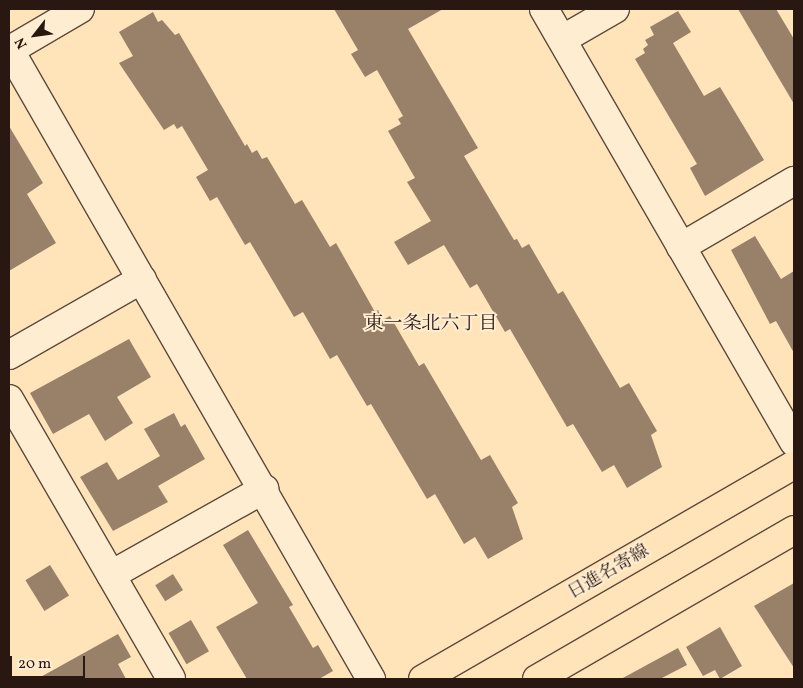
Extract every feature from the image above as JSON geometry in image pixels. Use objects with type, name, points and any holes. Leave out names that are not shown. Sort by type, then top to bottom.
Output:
[{"type":"main road","name":"日進名寄線","points":[[423,679],[794,465]]},
{"type":"main road","points":[[536,679],[794,530]]},
{"type":"street","points":[[80,9],[9,50],[16,80],[142,279],[264,489],[371,679]]},
{"type":"street","points":[[544,9],[794,442]]},
{"type":"street","points":[[562,39],[615,9]]},
{"type":"street","points":[[681,247],[794,181]]},
{"type":"street","points":[[9,355],[142,279]]},
{"type":"street","points":[[9,399],[172,679]]},
{"type":"street","points":[[111,575],[264,489]]},
{"type":"building","points":[[334,9],[443,9],[408,29],[478,148],[464,156],[514,240],[517,239],[522,248],[529,244],[558,294],[563,291],[620,388],[629,383],[657,431],[651,435],[662,467],[627,488],[614,465],[602,472],[573,424],[567,427],[510,329],[505,332],[477,284],[470,288],[444,245],[408,265],[394,242],[431,221],[407,182],[415,178],[388,131],[401,124],[398,119],[403,116],[377,70],[365,77],[351,54],[358,50]]},
{"type":"building","points":[[738,9],[776,9],[794,39],[794,104]]},
{"type":"building","points":[[678,11],[691,32],[673,43],[704,96],[720,87],[764,160],[705,196],[690,168],[697,164],[635,59],[645,53],[643,49],[648,45],[645,40],[654,35],[650,27]]},
{"type":"building","points":[[153,12],[158,22],[162,20],[175,35],[179,33],[245,146],[247,144],[252,153],[257,150],[262,159],[267,157],[295,204],[302,200],[330,247],[336,243],[375,312],[378,310],[383,320],[390,316],[419,366],[424,363],[481,460],[490,455],[518,503],[512,507],[523,539],[488,559],[475,537],[464,544],[435,494],[427,499],[371,404],[367,406],[337,355],[330,359],[303,312],[294,317],[250,242],[245,245],[217,197],[210,201],[196,177],[208,170],[182,126],[177,129],[174,124],[164,130],[119,63],[133,56],[119,32]]},
{"type":"building","points":[[9,126],[43,183],[27,194],[56,243],[9,271]]},
{"type":"building","points":[[755,236],[781,279],[794,271],[794,353],[776,321],[770,324],[731,250]]},
{"type":"building","points":[[129,339],[151,377],[117,397],[133,423],[105,441],[89,414],[53,434],[30,393]]},
{"type":"building","points":[[174,413],[181,427],[185,424],[205,459],[158,486],[168,502],[113,531],[80,477],[107,462],[118,480],[160,456],[144,429]]},
{"type":"building","points":[[248,530],[293,605],[289,607],[313,648],[318,645],[333,671],[319,679],[247,679],[216,627],[258,603],[223,545]]},
{"type":"building","points":[[50,565],[69,596],[44,611],[25,580]]},
{"type":"building","points":[[173,574],[183,590],[165,601],[155,585]]},
{"type":"building","points":[[794,583],[794,668],[754,606]]},
{"type":"building","points":[[191,620],[209,651],[186,664],[168,633]]},
{"type":"building","points":[[720,627],[742,666],[720,679],[715,670],[703,676],[686,647]]},
{"type":"building","points":[[118,634],[131,657],[118,664],[126,679],[37,679]]},
{"type":"building","points":[[678,648],[687,665],[660,679],[621,679]]},
{"type":"district","name":"東一条北六丁目","points":[[431,325]]}]
